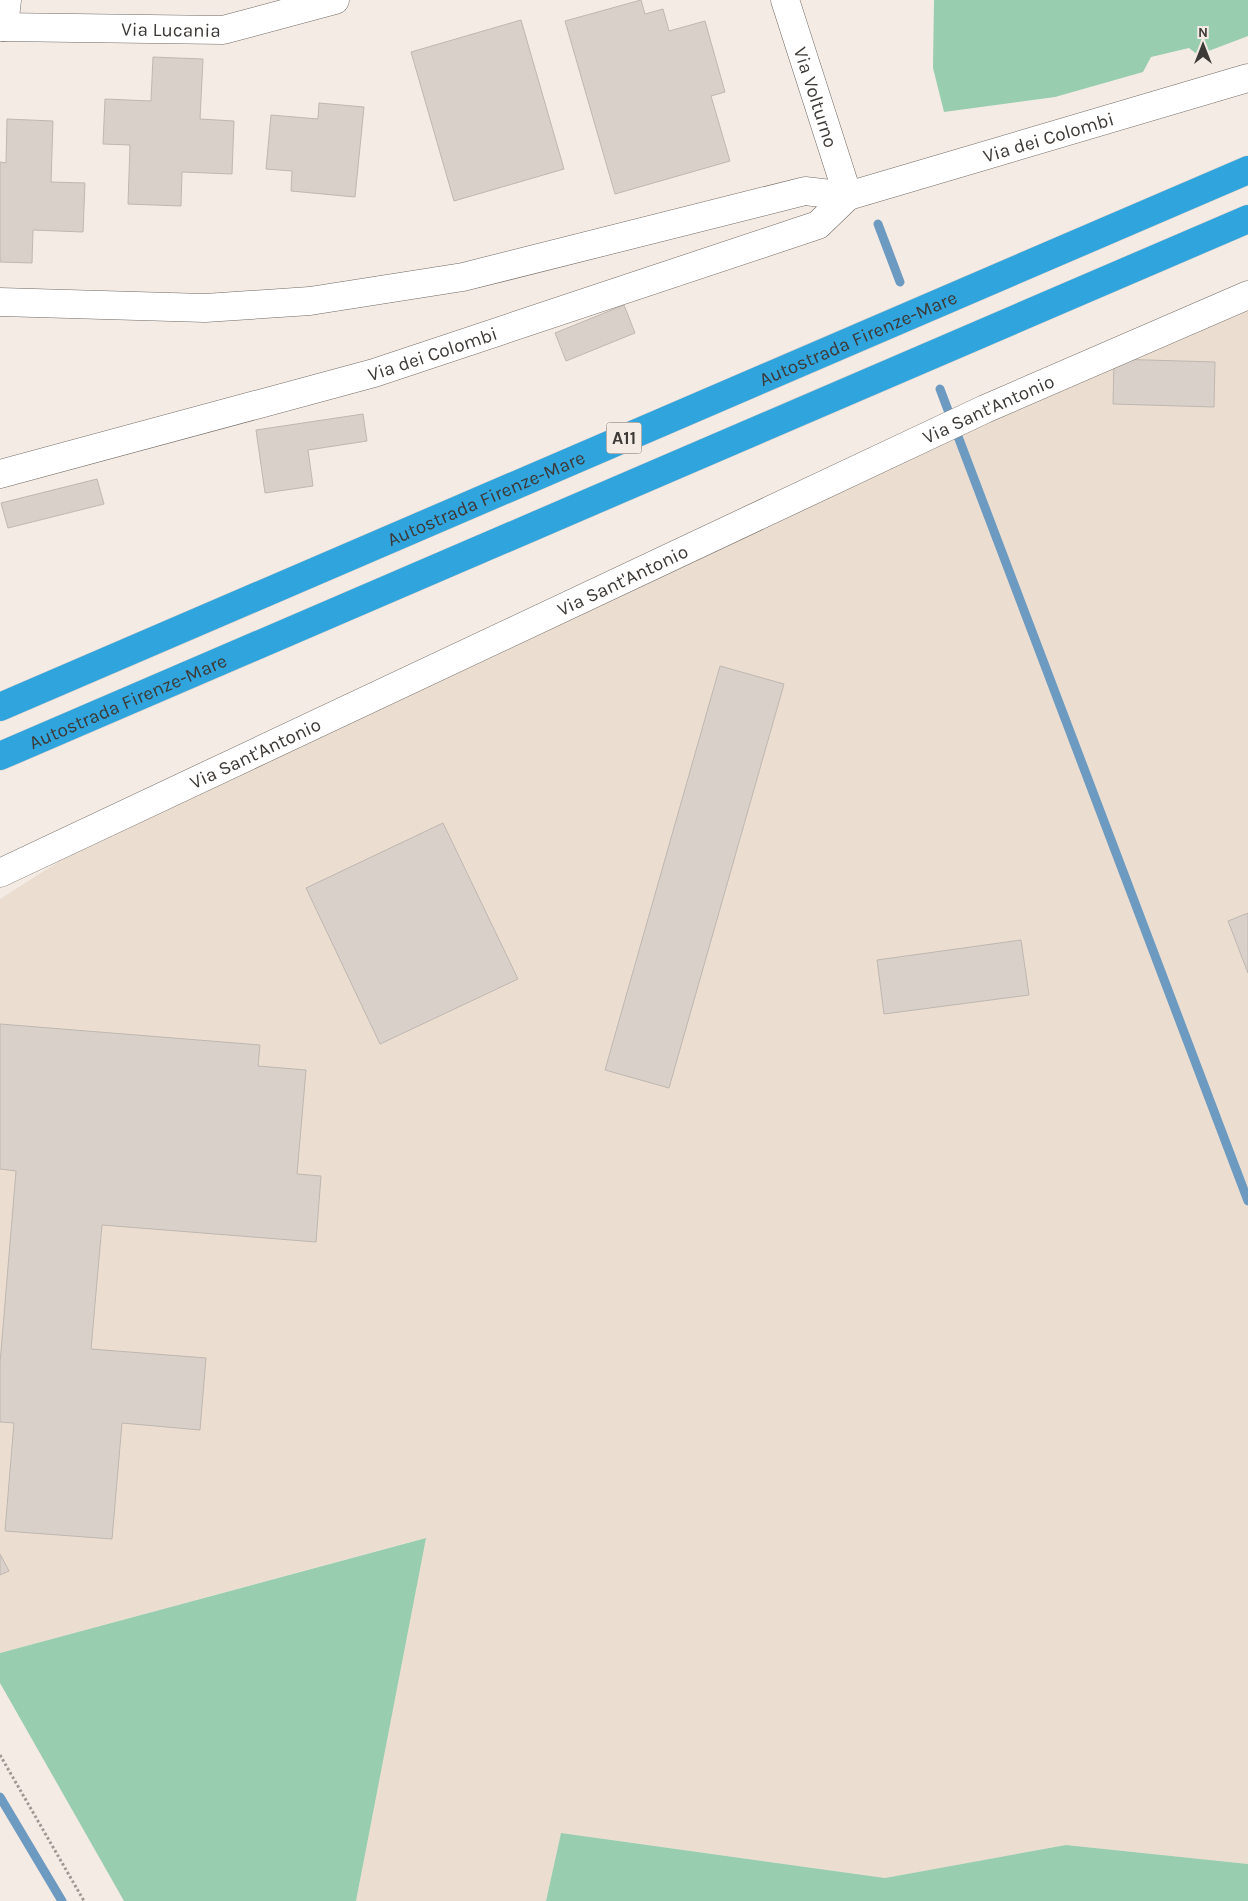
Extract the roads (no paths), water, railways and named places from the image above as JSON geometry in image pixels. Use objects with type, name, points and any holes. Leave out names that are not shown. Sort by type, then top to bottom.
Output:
[{"type":"highway","name":"Autostrada Firenze-Mare","points":[[0,707],[1248,170]]},
{"type":"highway","name":"Autostrada Firenze-Mare","points":[[0,756],[1248,219]]},
{"type":"street","name":"Via Lucania","points":[[7,0],[2,27],[223,30],[334,0]]},
{"type":"street","name":"Via Volturno","points":[[784,0],[848,196]]},
{"type":"street","name":"Via dei Colombi","points":[[0,302],[205,308],[310,301],[462,276],[805,191],[848,196],[1248,78]]},
{"type":"street","name":"Via dei Colombi","points":[[0,474],[374,373],[818,226],[848,196]]},
{"type":"street","name":"Via Sant'Antonio","points":[[0,872],[971,416],[1248,295]]},
{"type":"waterway","points":[[878,224],[900,282]]},
{"type":"waterway","points":[[940,389],[1248,1201]]},
{"type":"waterway","points":[[0,1797],[62,1901]]}]
